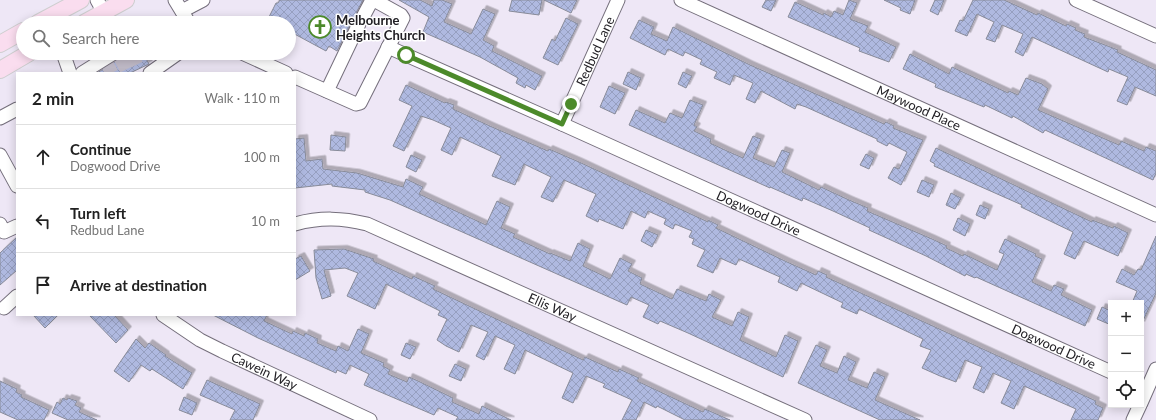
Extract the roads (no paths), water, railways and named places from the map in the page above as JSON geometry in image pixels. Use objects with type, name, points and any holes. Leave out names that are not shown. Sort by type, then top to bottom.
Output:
[{"type":"main road","points":[[55,16],[82,0]]},
{"type":"main road","points":[[104,12],[126,0]]},
{"type":"main road","points":[[0,44],[16,35]]},
{"type":"main road","points":[[1,67],[16,60]]},
{"type":"street","points":[[175,0],[185,16]]},
{"type":"street","points":[[182,12],[203,0]]},
{"type":"street","points":[[296,77],[356,104],[360,103],[402,16],[373,0],[361,20],[327,91]]},
{"type":"street","name":"Redbud Lane","points":[[562,124],[618,0]]},
{"type":"street","name":"Maywood Place","points":[[681,0],[1156,215]]},
{"type":"street","points":[[1076,0],[1156,36]]},
{"type":"street","name":"Dogwood Drive","points":[[388,47],[1108,371]]},
{"type":"street","points":[[65,60],[70,72]]},
{"type":"street","points":[[89,70],[107,60]]},
{"type":"street","points":[[143,72],[166,60]]},
{"type":"street","points":[[257,60],[284,72]]},
{"type":"street","points":[[0,118],[16,110]]},
{"type":"street","points":[[0,155],[16,184]]},
{"type":"street","name":"Ellis Way","points":[[296,224],[333,218],[368,224],[805,420]]},
{"type":"street","points":[[1,230],[16,226]]},
{"type":"street","points":[[4,308],[16,297]]},
{"type":"street","name":"Cawein Way","points":[[167,316],[180,319],[200,340],[222,352],[370,420]]},
{"type":"street","points":[[1148,389],[1156,370]]},
{"type":"street","points":[[1133,420],[1139,408]]},
{"type":"tunnel","points":[[121,60],[127,72]]},
{"type":"tunnel","points":[[134,60],[139,69]]},
{"type":"tunnel","points":[[107,64],[111,72]]},
{"type":"place","name":"Melbourne Heights Church","points":[[320,27]]}]
